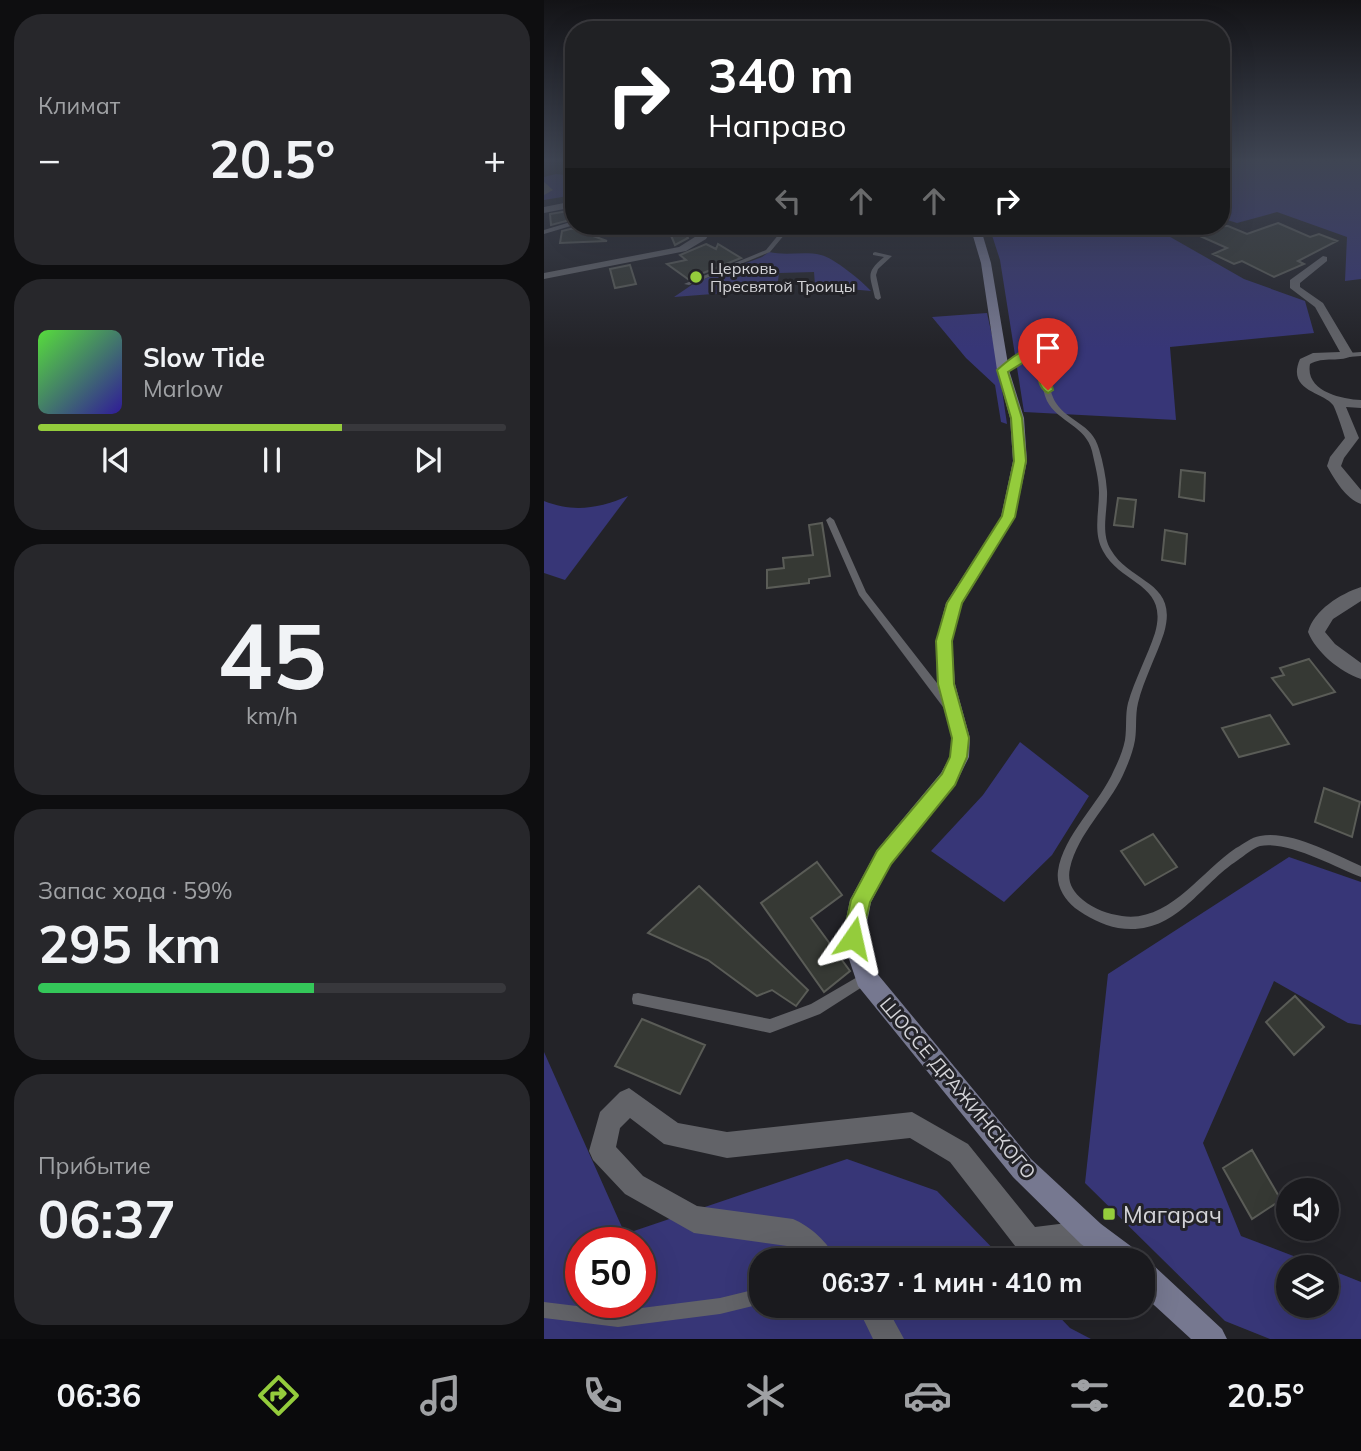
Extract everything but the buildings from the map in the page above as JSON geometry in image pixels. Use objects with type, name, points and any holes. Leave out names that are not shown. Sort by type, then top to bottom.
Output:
[{"type":"main road","name":"ШОССЕ ДРАЖИНСКОГО","points":[[977,235],[986,263],[1002,370],[1016,418],[1020,461],[1008,517],[954,603],[944,641],[944,662],[952,710],[961,738],[959,757],[948,779],[884,858],[861,900],[853,938],[866,978],[1022,1168],[1091,1234],[1110,1248]]},
{"type":"main road","points":[[1155,1286],[1212,1339]]},
{"type":"street","points":[[544,276],[682,249],[703,235]]},
{"type":"street","points":[[1323,259],[1294,282],[1295,288],[1319,304],[1354,354]]},
{"type":"street","points":[[1354,354],[1313,357],[1304,362],[1301,369],[1304,377],[1318,393],[1339,403],[1361,404]]},
{"type":"street","points":[[1339,403],[1339,410],[1351,429],[1352,438],[1337,457],[1334,466],[1343,481],[1361,499]]},
{"type":"street","points":[[1361,593],[1320,618],[1315,631],[1316,639],[1330,652],[1361,672]]},
{"type":"street","points":[[809,1248],[793,1233],[694,1219],[634,1185],[602,1151],[609,1121],[629,1101],[673,1135],[727,1144],[912,1125],[959,1153],[1029,1241],[1091,1234]]},
{"type":"street","points":[[878,1318],[889,1339]]},
{"type":"lane","points":[[544,232],[565,226]]},
{"type":"lane","points":[[687,284],[768,251],[781,235]]},
{"type":"lane","points":[[875,254],[889,256],[875,268],[873,275],[878,298]]},
{"type":"lane","points":[[1002,370],[1021,359],[1026,352],[1041,352],[1044,357],[1043,376],[1054,406],[1085,430],[1094,445],[1103,491],[1101,533],[1107,551],[1125,571],[1155,593],[1163,605],[1163,621],[1131,712],[1130,741],[1116,777],[1081,830],[1070,856],[1062,878],[1067,893],[1084,908],[1115,922],[1135,925],[1155,921],[1183,902],[1231,856],[1260,841],[1291,844],[1361,872]]},
{"type":"lane","points":[[830,520],[862,593],[952,710]]},
{"type":"lane","points":[[638,999],[770,1026],[815,1009],[866,978]]},
{"type":"lane","points":[[544,1310],[618,1319],[749,1300]]},
{"type":"shaded area","points":[[1312,224],[1361,224],[1361,279],[1345,281],[1347,237]]},
{"type":"shaded area","points":[[992,235],[1167,235],[1244,279],[1305,301],[1314,333],[1170,347],[1176,420],[1024,412],[1000,260]]},
{"type":"shaded area","points":[[769,252],[827,257],[848,270],[871,291],[815,286],[814,272],[779,273],[777,289],[674,297],[696,282]]},
{"type":"shaded area","points":[[987,313],[998,362],[1007,424],[1001,422],[995,385],[966,358],[932,317]]},
{"type":"shaded area","points":[[628,496],[565,580],[544,573],[544,501],[566,507],[587,508]]},
{"type":"shaded area","points":[[1020,742],[1089,796],[1052,855],[1004,902],[931,851],[983,795]]},
{"type":"shaded area","points":[[1289,857],[1361,882],[1361,1025],[1348,1023],[1274,981],[1203,1143],[1241,1236],[1291,1255],[1276,1255],[1276,1318],[1339,1318],[1339,1273],[1361,1282],[1361,1339],[1270,1339],[1225,1321],[1155,1252],[1155,1248],[1151,1248],[1085,1183],[1108,974]]},
{"type":"shaded area","points":[[544,1052],[622,1227],[565,1227],[565,1318],[656,1318],[656,1227],[646,1227],[847,1159],[937,1191],[992,1248],[749,1248],[749,1318],[1060,1318],[1070,1328],[1091,1339],[544,1339]]},
{"type":"place","name":"Церковь Пресвятой Троицы","points":[[696,277]]},
{"type":"place","name":"Магарач","points":[[1109,1214]]},
{"type":"route","points":[[853,938],[861,900],[884,858],[948,779],[959,757],[961,738],[946,684],[944,641],[954,603],[1008,517],[1020,461],[1016,418],[1002,370],[1021,359],[1026,352],[1041,352],[1044,357],[1043,376],[1048,390]]}]
